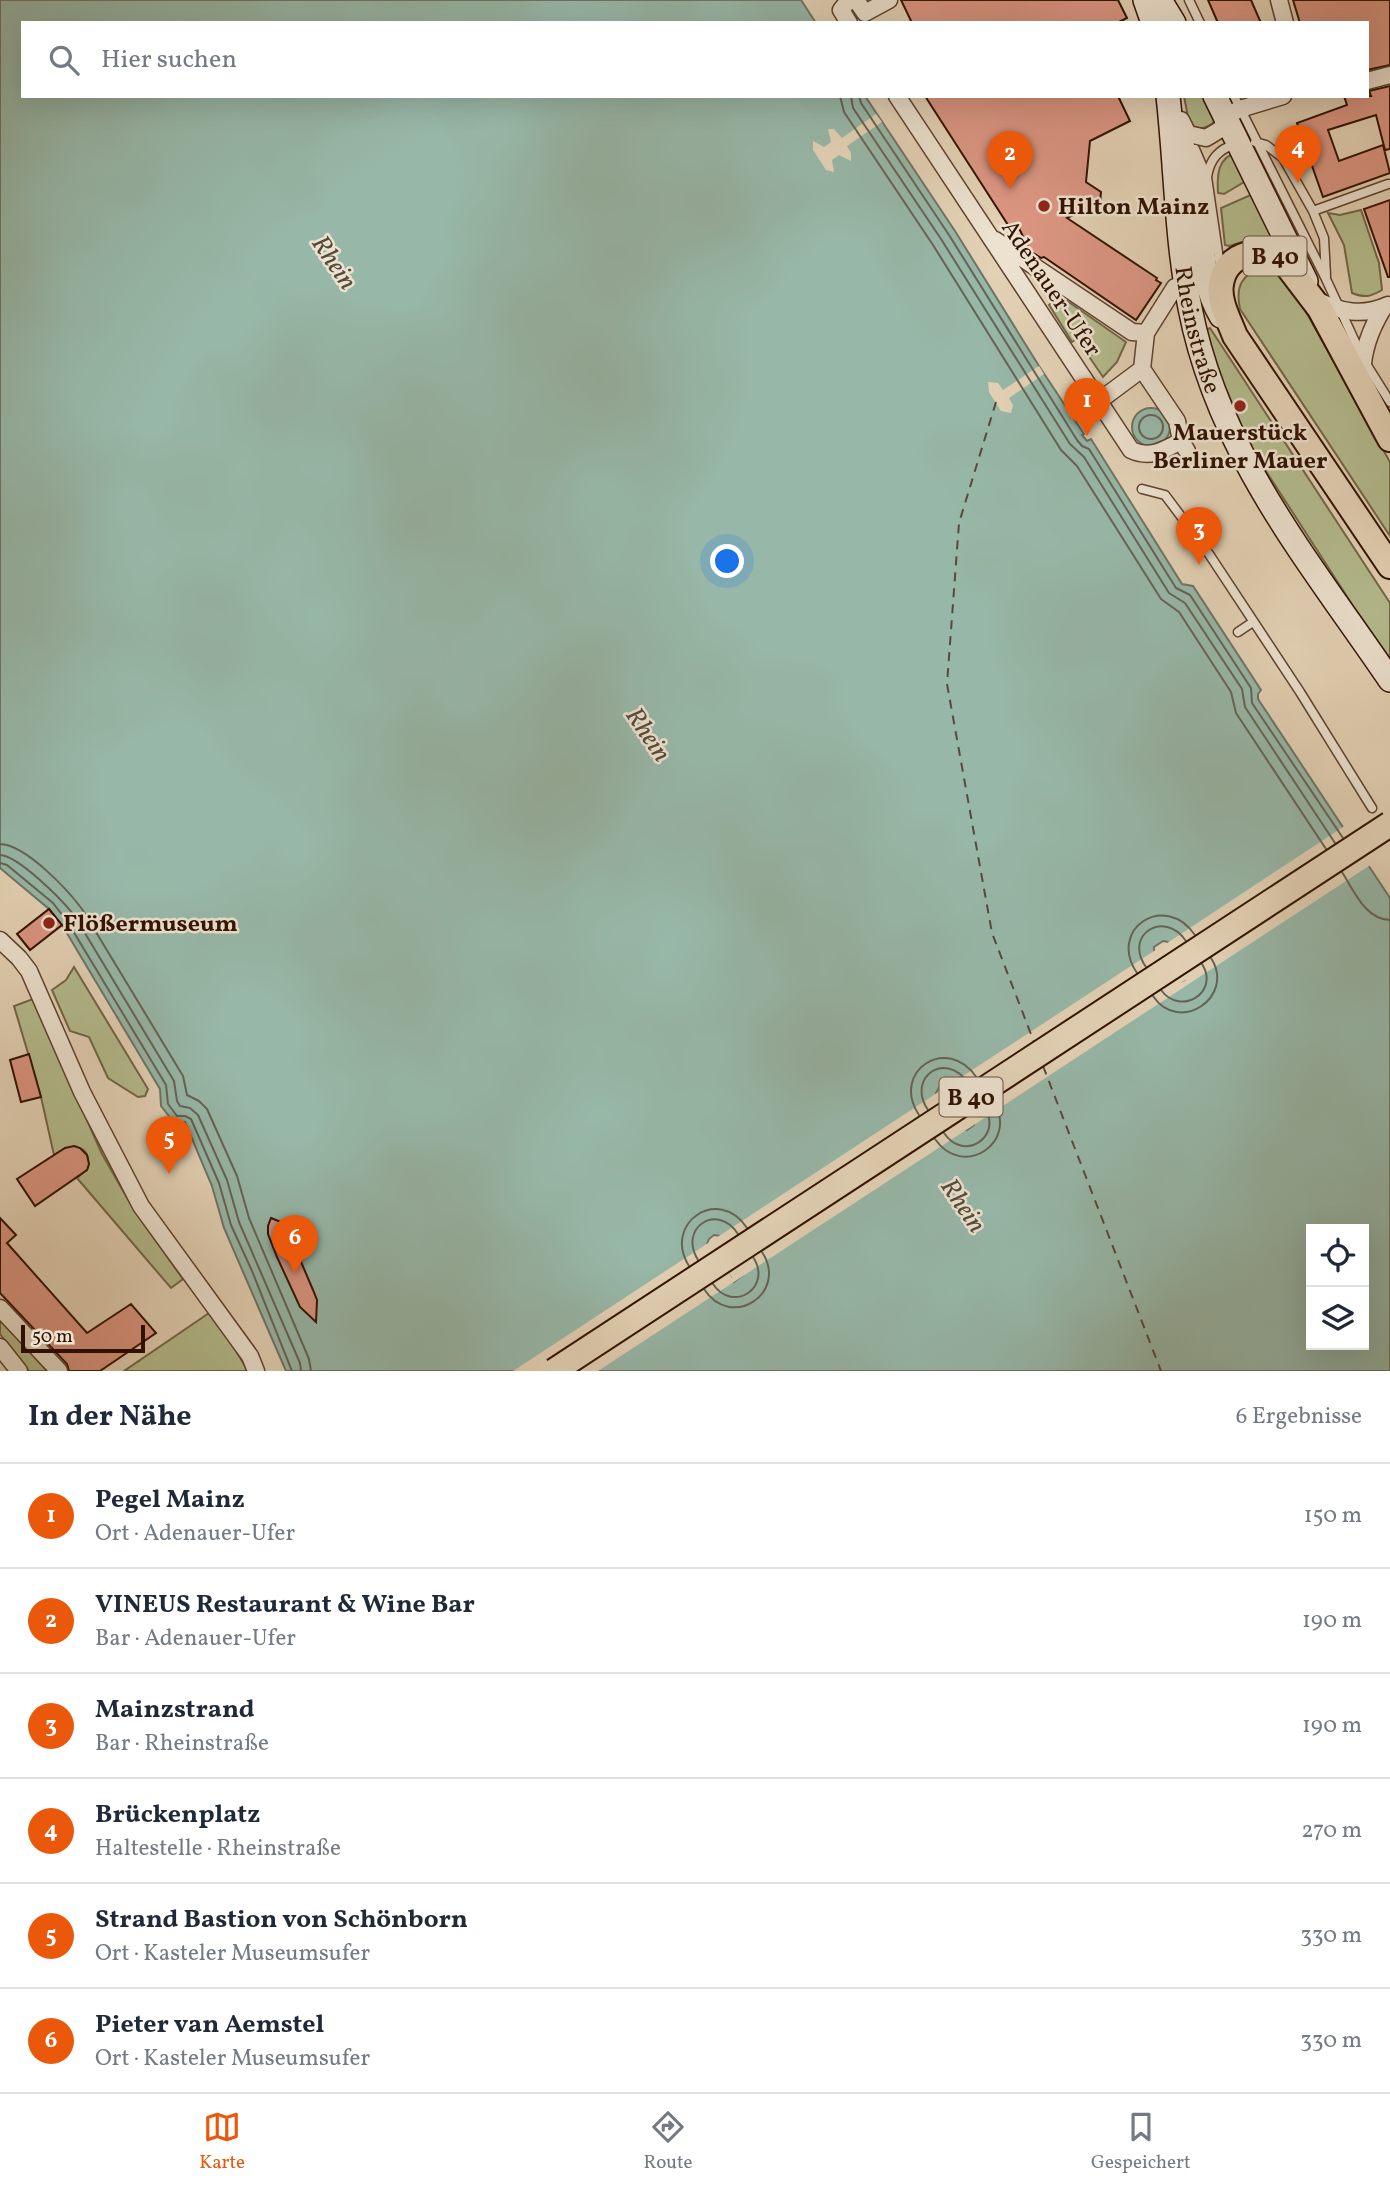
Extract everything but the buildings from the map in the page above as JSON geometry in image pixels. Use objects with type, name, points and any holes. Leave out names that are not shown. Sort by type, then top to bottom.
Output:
[{"type":"main road","points":[[1145,0],[1152,21]]},
{"type":"main road","points":[[1160,0],[1173,21]]},
{"type":"main road","points":[[1171,103],[1194,183],[1208,289],[1217,309],[1235,336]]},
{"type":"main road","name":"Rheinstraße","points":[[1171,103],[1177,209],[1185,280],[1200,349],[1217,405],[1256,483],[1390,680]]},
{"type":"main road","name":"Rheinstraße","points":[[1229,104],[1325,299],[1363,391],[1390,439]]},
{"type":"main road","name":"Rheinstraße","points":[[1325,299],[1271,254],[1255,252],[1239,257],[1227,268],[1221,283],[1223,302],[1235,336],[1390,566]]},
{"type":"main road","name":"B 40","points":[[554,1371],[1381,816]]},
{"type":"street","points":[[848,21],[841,10],[849,0]]},
{"type":"street","points":[[856,0],[865,13],[889,0]]},
{"type":"street","points":[[1279,0],[1285,21]]},
{"type":"street","points":[[1369,80],[1390,75]]},
{"type":"street","name":"Adenauer-Ufer","points":[[898,98],[1131,450],[1139,454],[1154,454],[1184,446],[1177,421],[1142,369],[1139,332],[1175,286]]},
{"type":"street","points":[[1188,134],[1200,138],[1211,137],[1221,129],[1229,104],[1270,98]]},
{"type":"street","name":"Rheinstraße","points":[[1171,103],[1188,134]]},
{"type":"street","points":[[990,237],[1139,332]]},
{"type":"street","points":[[1325,299],[1356,313],[1387,306]]},
{"type":"street","points":[[1363,391],[1363,359],[1371,330],[1387,306]]},
{"type":"street","points":[[1099,401],[1142,369]]},
{"type":"street","points":[[0,940],[29,971],[92,1113],[141,1206],[250,1356],[256,1371]]},
{"type":"street","points":[[0,1308],[59,1371]]},
{"type":"street","points":[[0,1347],[19,1371]]},
{"type":"lane","points":[[1189,0],[1199,21]]},
{"type":"lane","name":"Rheinstraße","points":[[1188,134],[1207,177],[1221,283]]},
{"type":"lane","points":[[1207,177],[1214,156],[1227,147],[1248,142]]},
{"type":"lane","name":"Rheinstraße","points":[[1248,142],[1274,150],[1283,158],[1313,211],[1324,238],[1325,299],[1390,402]]},
{"type":"lane","points":[[1313,211],[1388,184]]},
{"type":"lane","points":[[1142,489],[1165,495],[1207,551],[1381,816]]},
{"type":"lane","points":[[1238,632],[1252,622]]},
{"type":"green space","points":[[1184,98],[1204,98],[1214,106],[1215,121],[1209,126],[1196,127],[1189,123]]},
{"type":"green space","points":[[1238,152],[1249,179],[1224,194],[1218,193],[1218,174],[1222,163],[1231,154]]},
{"type":"green space","points":[[1255,193],[1281,242],[1252,239],[1225,245],[1221,208]]},
{"type":"green space","points":[[1361,210],[1379,263],[1382,290],[1367,296],[1352,293],[1344,245],[1328,213],[1340,215]]},
{"type":"green space","points":[[1264,267],[1275,268],[1287,278],[1390,462],[1390,536],[1240,309],[1239,294],[1242,282],[1250,273]]},
{"type":"green space","points":[[1060,296],[1126,342],[1117,362],[1103,377],[1077,339],[1072,342],[1049,305]]},
{"type":"green space","points":[[1210,328],[1390,603],[1390,663],[1251,448],[1222,380],[1206,330]]},
{"type":"green space","points":[[74,967],[148,1089],[145,1096],[138,1097],[108,1078],[89,1037],[70,1031],[52,990],[66,980]]},
{"type":"green space","points":[[33,999],[102,1154],[134,1210],[183,1279],[171,1288],[77,1178],[88,1168],[88,1159],[83,1149],[66,1149],[54,1155],[41,1097],[14,1006]]},
{"type":"green space","points":[[209,1313],[248,1371],[124,1371]]},
{"type":"green space","points":[[0,1317],[47,1371],[29,1371],[0,1334]]},
{"type":"water","name":"Rhein","points":[[0,0],[801,0],[815,21],[21,21],[21,98],[866,98],[955,231],[1084,434],[1082,435],[1087,441],[1091,439],[1182,584],[1193,586],[1261,690],[1258,699],[1390,898],[1390,1371],[286,1371],[224,1228],[212,1186],[185,1122],[175,1124],[161,1106],[160,1089],[62,925],[49,909],[0,868]],"holes":[[[1163,941],[1168,942],[1191,978],[1177,986],[1154,951],[1154,947]],[[950,1084],[974,1121],[974,1125],[967,1130],[961,1130],[936,1093],[940,1086]],[[714,1235],[720,1236],[743,1275],[734,1282],[707,1244]]]},
{"type":"water","points":[[1151,408],[1164,414],[1170,427],[1164,440],[1151,446],[1138,440],[1132,427],[1138,414]]},
{"type":"pier","points":[[876,114],[882,122],[847,146],[851,161],[839,155],[832,160],[834,172],[826,170],[813,150],[813,141],[824,147],[831,142],[828,129],[834,129],[842,138]]},
{"type":"pier","points":[[1039,366],[1044,374],[1009,398],[1013,405],[1011,413],[1001,411],[989,392],[988,382],[998,383],[1003,390]]},
{"type":"pier","points":[[1346,825],[1372,864],[598,1371],[513,1371],[940,1091],[963,1127],[968,1126],[971,1122],[946,1087],[1157,949],[1180,983],[1185,981],[1188,977],[1164,945]],"holes":[[[717,1238],[740,1273],[738,1277],[732,1278],[710,1244]]]},
{"type":"ferry route","points":[[996,402],[959,523],[947,684],[992,933],[1034,1042]]},
{"type":"ferry route","points":[[1043,1066],[1161,1371]]},
{"type":"place","name":"Brückenplatz","points":[[1298,183]]},
{"type":"place","name":"VINEUS Restaurant & Wine Bar","points":[[1010,189]]},
{"type":"place","name":"Hilton Mainz","points":[[1044,206]]},
{"type":"place","name":"Mauerstück Berliner Mauer","points":[[1240,406]]},
{"type":"place","name":"Pegel Mainz","points":[[1087,436]]},
{"type":"place","name":"Mainzstrand","points":[[1199,565]]},
{"type":"place","name":"Flößermuseum","points":[[49,923]]},
{"type":"place","name":"Strand Bastion von Schönborn","points":[[169,1174]]},
{"type":"place","name":"Pieter van Aemstel","points":[[295,1273]]}]
